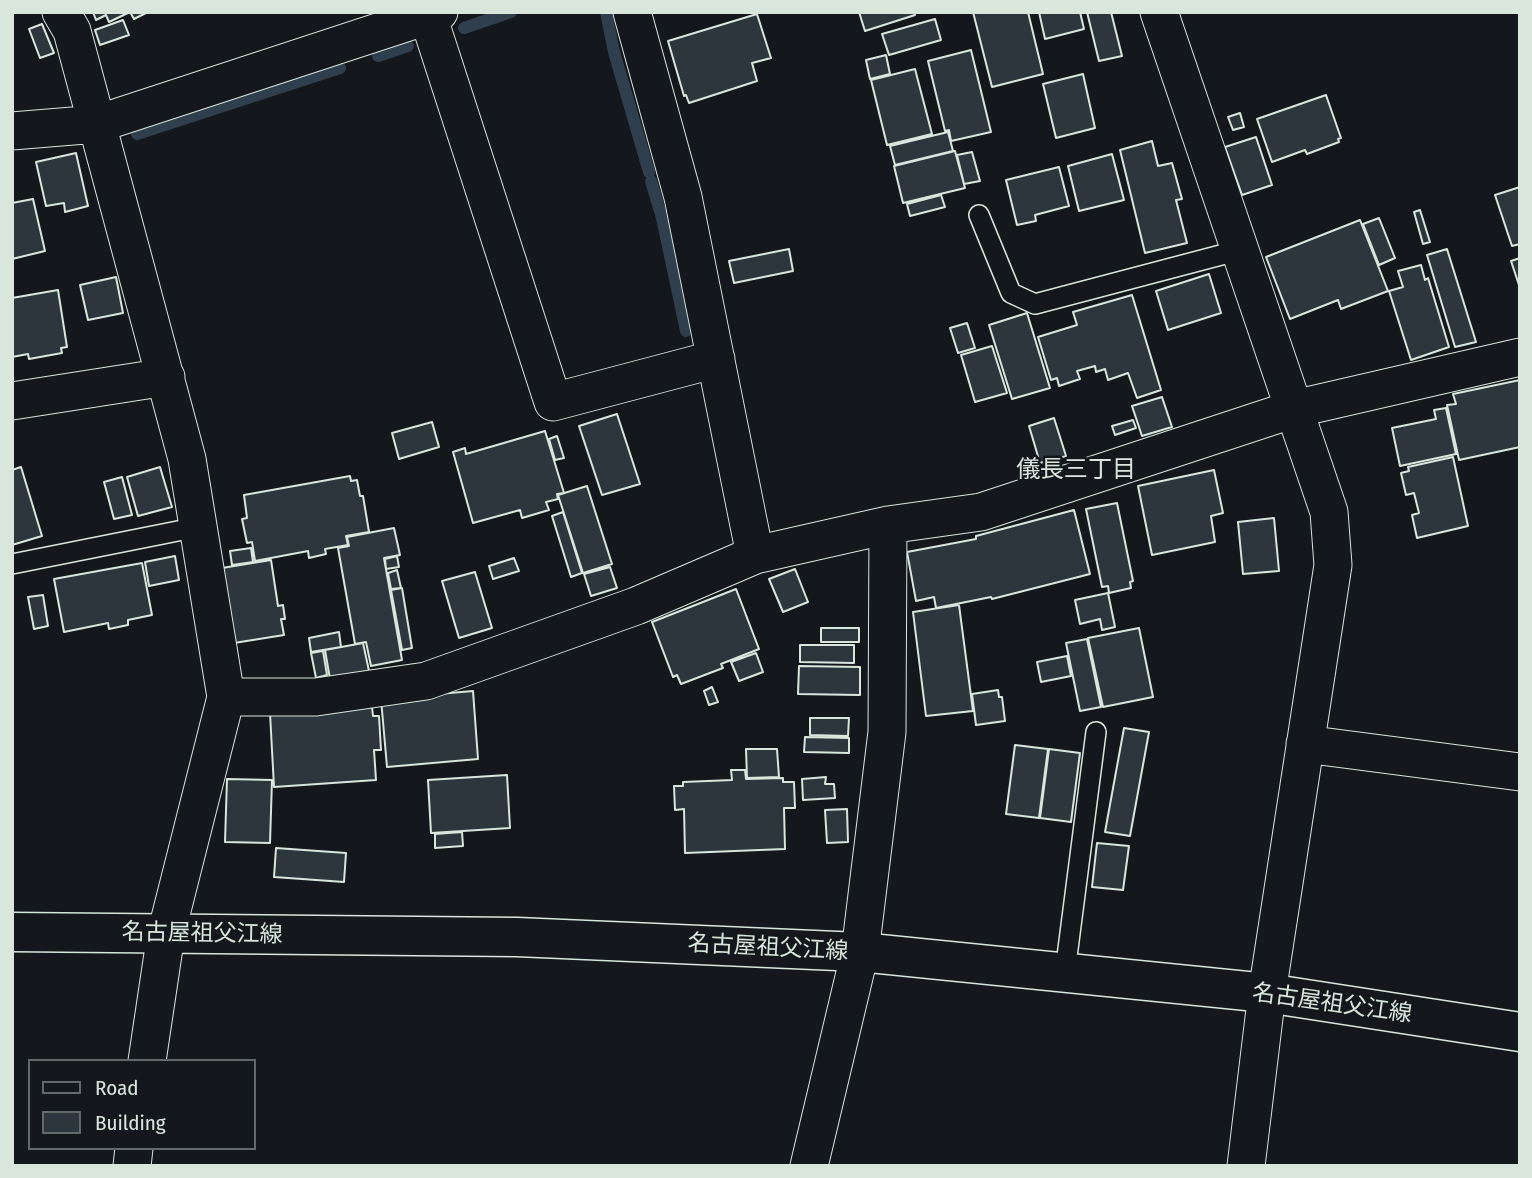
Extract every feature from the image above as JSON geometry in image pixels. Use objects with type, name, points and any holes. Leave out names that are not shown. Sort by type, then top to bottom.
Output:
[{"type":"main road","name":"名古屋祖父江線","points":[[12,932],[517,937],[860,952],[1266,993],[1520,1032]]},
{"type":"street","points":[[61,12],[72,31],[187,459],[226,697],[166,934],[147,1059]]},
{"type":"street","points":[[1159,12],[1329,512],[1333,565],[1266,993],[1246,1166]]},
{"type":"street","points":[[12,131],[97,124],[434,14],[552,402],[716,359]]},
{"type":"street","points":[[642,15],[684,197],[755,555]]},
{"type":"street","points":[[226,697],[316,697],[426,681],[636,606],[755,555],[888,525],[981,512],[1294,409],[1520,357]]},
{"type":"street","points":[[12,401],[166,377]]},
{"type":"street","points":[[809,1166],[860,952],[887,732],[888,525]]},
{"type":"street","points":[[1305,744],[1520,772]]},
{"type":"lane","points":[[979,215],[1011,293],[1035,304],[1240,250]]},
{"type":"lane","points":[[12,564],[198,527]]},
{"type":"lane","points":[[1065,972],[1096,732]]},
{"type":"building","points":[[93,12],[130,12],[109,22],[106,15],[96,20]]},
{"type":"building","points":[[130,12],[148,12],[134,19]]},
{"type":"building","points":[[859,12],[914,12],[915,15],[865,31]]},
{"type":"building","points":[[973,12],[1028,12],[1043,74],[992,87]]},
{"type":"building","points":[[1039,12],[1080,12],[1084,29],[1045,39]]},
{"type":"building","points":[[1087,12],[1111,12],[1122,56],[1099,61]]},
{"type":"building","points":[[757,14],[771,58],[752,63],[757,81],[689,103],[686,95],[684,96],[668,41]]},
{"type":"building","points":[[935,19],[941,40],[889,55],[882,34]]},
{"type":"building","points":[[123,20],[129,35],[100,45],[95,30]]},
{"type":"building","points":[[42,24],[54,53],[40,58],[29,29]]},
{"type":"building","points":[[971,50],[991,132],[951,141],[949,130],[945,131],[928,61]]},
{"type":"building","points":[[886,55],[890,74],[870,79],[866,60]]},
{"type":"building","points":[[915,69],[932,134],[887,145],[871,80]]},
{"type":"building","points":[[1083,74],[1095,128],[1056,138],[1043,84]]},
{"type":"building","points":[[1326,95],[1341,138],[1338,139],[1339,142],[1307,154],[1305,150],[1272,162],[1257,119]]},
{"type":"building","points":[[1240,113],[1244,127],[1233,130],[1228,117]]},
{"type":"building","points":[[948,132],[953,151],[895,165],[890,146]]},
{"type":"building","points":[[1256,137],[1272,185],[1242,195],[1225,147]]},
{"type":"building","points":[[1152,141],[1158,166],[1172,163],[1182,199],[1176,200],[1187,243],[1145,253],[1120,150]]},
{"type":"building","points":[[955,151],[965,188],[903,203],[894,166]]},
{"type":"building","points":[[972,152],[980,181],[964,184],[957,155]]},
{"type":"building","points":[[76,153],[88,206],[65,212],[64,203],[46,206],[36,162]]},
{"type":"building","points":[[1112,154],[1124,200],[1079,211],[1068,166]]},
{"type":"building","points":[[1059,167],[1069,206],[1035,215],[1036,221],[1017,225],[1006,180]]},
{"type":"building","points":[[1520,187],[1520,244],[1512,246],[1495,195]]},
{"type":"building","points":[[941,195],[945,207],[910,216],[907,204]]},
{"type":"building","points":[[33,199],[45,251],[12,259],[12,203]]},
{"type":"building","points":[[1420,210],[1430,242],[1423,244],[1414,212]]},
{"type":"building","points":[[1379,218],[1395,258],[1379,265],[1363,224]]},
{"type":"building","points":[[1360,220],[1388,291],[1341,309],[1338,300],[1290,319],[1266,257]]},
{"type":"building","points":[[789,249],[793,271],[734,283],[729,261]]},
{"type":"building","points":[[1447,249],[1476,342],[1455,347],[1427,255]]},
{"type":"building","points":[[1520,258],[1520,288],[1511,261]]},
{"type":"building","points":[[1421,265],[1425,280],[1428,278],[1449,347],[1411,360],[1389,291],[1403,287],[1398,271]]},
{"type":"building","points":[[1209,274],[1221,313],[1168,330],[1156,291]]},
{"type":"building","points":[[116,277],[123,313],[88,320],[80,285]]},
{"type":"building","points":[[58,290],[67,347],[61,348],[62,353],[29,359],[28,354],[12,357],[12,298]]},
{"type":"building","points":[[1132,295],[1161,390],[1137,398],[1128,373],[1108,380],[1105,369],[1096,372],[1095,366],[1077,371],[1080,379],[1059,386],[1057,378],[1051,380],[1038,337],[1077,325],[1073,312]]},
{"type":"building","points":[[1027,313],[1050,388],[1012,399],[989,325]]},
{"type":"building","points":[[967,323],[975,348],[958,353],[950,328]]},
{"type":"building","points":[[992,346],[1007,393],[975,402],[961,355]]},
{"type":"building","points":[[1520,380],[1520,447],[1459,460],[1447,405],[1456,404],[1453,394]]},
{"type":"building","points":[[1162,397],[1172,427],[1142,436],[1132,406]]},
{"type":"building","points":[[1446,408],[1456,454],[1400,466],[1392,428],[1436,419],[1434,410]]},
{"type":"building","points":[[617,414],[640,484],[602,495],[579,426]]},
{"type":"building","points":[[1054,418],[1066,456],[1040,463],[1029,426]]},
{"type":"building","points":[[1133,420],[1136,428],[1115,435],[1112,426]]},
{"type":"building","points":[[432,422],[439,447],[399,459],[392,433]]},
{"type":"building","points":[[545,431],[564,493],[557,494],[558,499],[546,502],[549,510],[522,518],[520,510],[473,523],[453,452],[465,448],[466,454]]},
{"type":"building","points":[[557,436],[564,458],[555,460],[549,439]]},
{"type":"building","points":[[1453,457],[1468,526],[1417,538],[1412,515],[1419,513],[1414,493],[1406,495],[1401,473],[1409,471],[1408,467]]},
{"type":"building","points":[[21,467],[42,536],[12,545],[12,470]]},
{"type":"building","points":[[160,467],[172,507],[138,516],[127,477]]},
{"type":"building","points":[[1214,470],[1223,513],[1211,516],[1215,542],[1152,555],[1138,486]]},
{"type":"building","points":[[350,476],[351,481],[357,480],[360,496],[363,496],[369,532],[346,536],[348,545],[325,549],[326,554],[309,558],[308,551],[255,561],[252,542],[247,543],[242,519],[247,518],[244,495]]},
{"type":"building","points":[[122,477],[132,515],[114,519],[104,482]]},
{"type":"building","points":[[587,486],[612,564],[583,573],[558,495]]},
{"type":"building","points":[[1117,503],[1133,581],[1130,582],[1131,588],[1109,593],[1108,586],[1102,587],[1086,509]]},
{"type":"building","points":[[1074,510],[1090,574],[992,599],[991,597],[936,608],[934,597],[916,601],[907,552],[976,539],[976,536]]},
{"type":"building","points":[[563,512],[582,573],[571,577],[552,516]]},
{"type":"building","points":[[1274,518],[1279,571],[1243,574],[1238,522]]},
{"type":"building","points":[[394,528],[400,555],[384,558],[402,660],[371,666],[366,642],[355,644],[338,548],[349,546],[347,537]]},
{"type":"building","points":[[251,548],[253,562],[232,565],[230,551]]},
{"type":"building","points":[[175,556],[179,580],[149,586],[145,562]]},
{"type":"building","points":[[397,556],[399,567],[386,569],[385,559]]},
{"type":"building","points":[[514,558],[519,571],[493,579],[489,566]]},
{"type":"building","points":[[271,560],[278,606],[283,605],[285,619],[281,619],[284,635],[234,643],[222,568]]},
{"type":"building","points":[[142,563],[152,615],[128,620],[128,625],[109,629],[108,623],[64,632],[54,579]]},
{"type":"building","points":[[610,567],[617,588],[591,596],[584,574]]},
{"type":"building","points":[[795,569],[808,602],[783,612],[769,579]]},
{"type":"building","points":[[397,570],[401,588],[391,589],[388,573]]},
{"type":"building","points":[[475,572],[492,628],[459,638],[442,581]]},
{"type":"building","points":[[402,588],[412,648],[402,650],[391,590]]},
{"type":"building","points":[[736,589],[759,649],[721,664],[723,668],[681,684],[677,675],[673,677],[652,622]]},
{"type":"building","points":[[1108,593],[1115,627],[1102,630],[1100,619],[1080,624],[1075,600]]},
{"type":"building","points":[[43,595],[48,626],[34,629],[28,597]]},
{"type":"building","points":[[959,605],[973,711],[926,716],[913,612]]},
{"type":"building","points":[[821,628],[859,628],[859,642],[821,642]]},
{"type":"building","points":[[1139,628],[1153,697],[1103,707],[1088,638]]},
{"type":"building","points":[[339,632],[341,647],[311,652],[309,638]]},
{"type":"building","points":[[1087,639],[1101,707],[1080,711],[1066,643]]},
{"type":"building","points":[[363,643],[369,671],[330,679],[325,650]]},
{"type":"building","points":[[800,645],[854,645],[854,663],[800,662]]},
{"type":"building","points":[[323,651],[327,675],[316,678],[311,653]]},
{"type":"building","points":[[756,653],[763,672],[739,681],[731,662]]},
{"type":"building","points":[[1067,656],[1071,676],[1041,682],[1037,662]]},
{"type":"building","points":[[799,666],[860,667],[860,695],[798,694]]},
{"type":"building","points":[[712,687],[718,702],[709,705],[704,691]]},
{"type":"building","points":[[998,690],[999,697],[1002,697],[1005,721],[976,725],[972,694]]},
{"type":"building","points":[[473,691],[478,759],[387,767],[381,699]]},
{"type":"building","points":[[372,707],[373,716],[379,716],[381,750],[374,750],[376,780],[274,787],[270,713]]},
{"type":"building","points":[[810,718],[849,718],[848,736],[810,735]]},
{"type":"building","points":[[1124,728],[1149,732],[1130,836],[1105,832]]},
{"type":"building","points":[[805,737],[849,738],[849,753],[804,752]]},
{"type":"building","points":[[1015,745],[1048,749],[1039,818],[1006,814]]},
{"type":"building","points":[[746,749],[777,749],[779,777],[747,778]]},
{"type":"building","points":[[1049,749],[1080,753],[1071,822],[1040,818]]},
{"type":"building","points":[[731,770],[745,770],[746,779],[783,778],[783,782],[794,782],[795,808],[784,808],[785,849],[685,853],[684,809],[675,810],[674,786],[683,786],[683,782],[732,780]]},
{"type":"building","points":[[507,775],[510,828],[431,833],[428,780]]},
{"type":"building","points":[[826,777],[825,784],[834,784],[835,798],[803,800],[802,779]]},
{"type":"building","points":[[227,779],[272,780],[270,843],[225,842]]},
{"type":"building","points":[[847,809],[848,842],[827,843],[825,810]]},
{"type":"building","points":[[462,832],[463,846],[435,848],[435,834]]},
{"type":"building","points":[[1097,843],[1129,846],[1123,890],[1092,887]]},
{"type":"building","points":[[276,848],[346,853],[344,882],[274,877]]},
{"type":"waterway","points":[[464,28],[511,12]]},
{"type":"waterway","points":[[606,12],[614,52],[649,172]]},
{"type":"waterway","points":[[378,56],[408,46]]},
{"type":"waterway","points":[[137,134],[340,68]]},
{"type":"waterway","points":[[651,181],[662,218],[686,331]]},
{"type":"district","name":"儀長三丁目","points":[[1076,470]]}]
